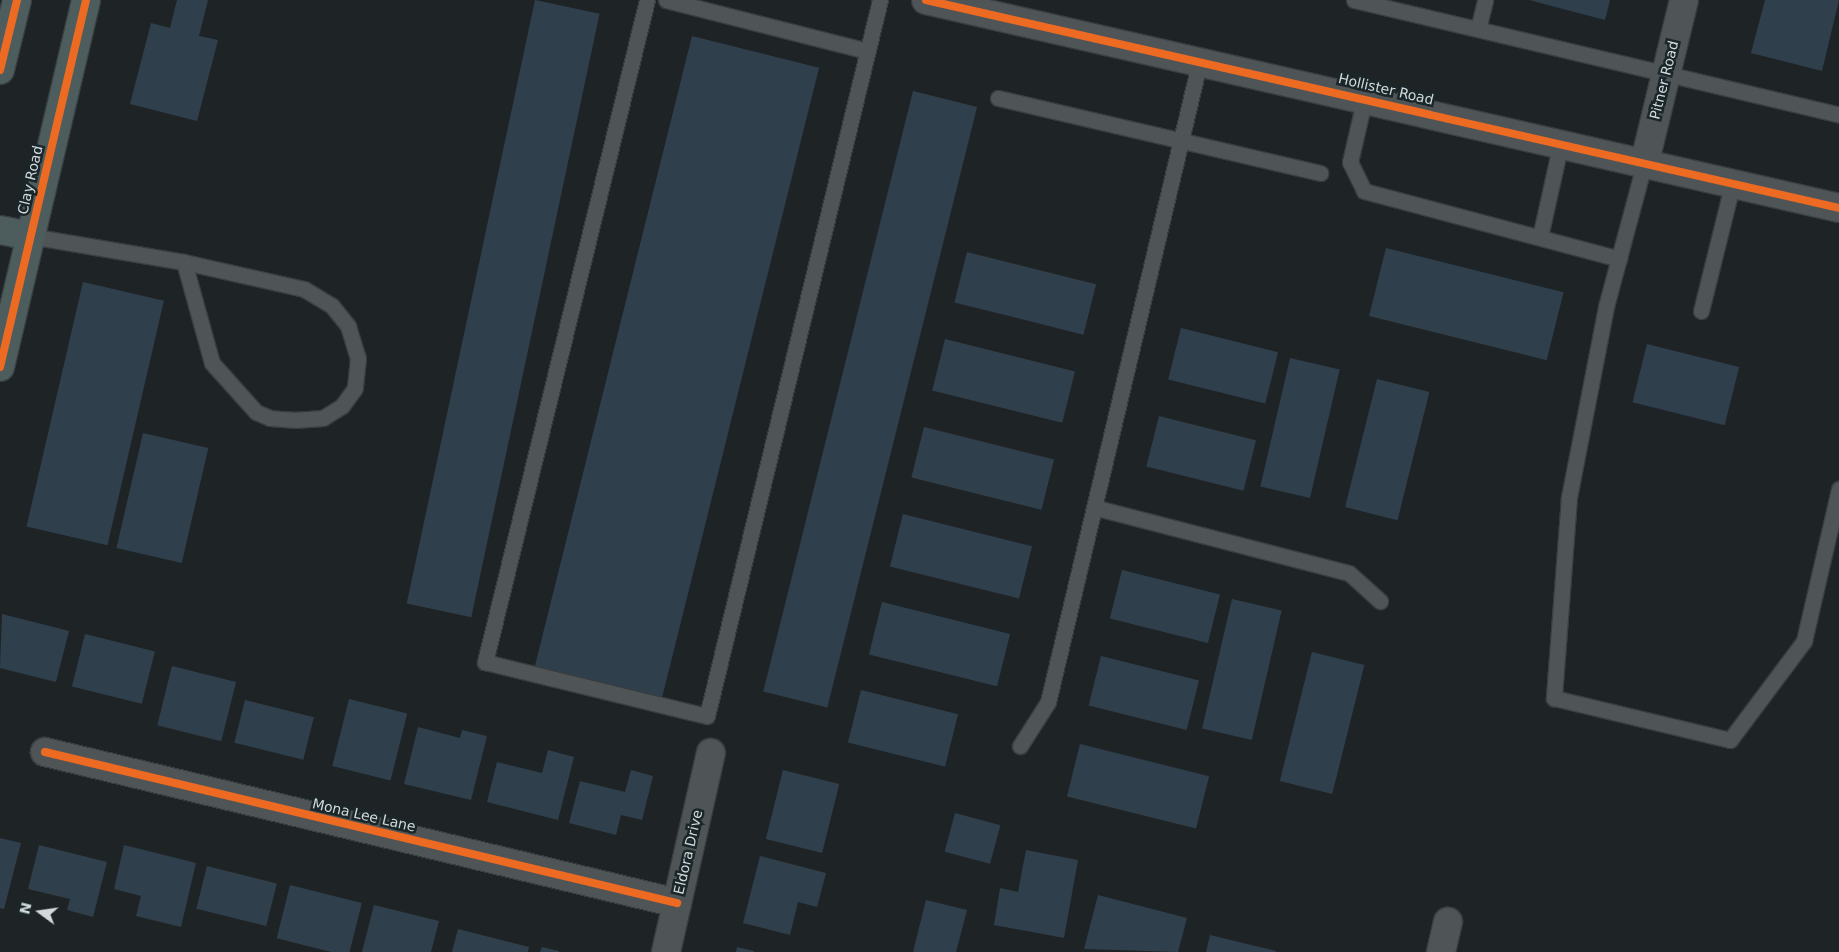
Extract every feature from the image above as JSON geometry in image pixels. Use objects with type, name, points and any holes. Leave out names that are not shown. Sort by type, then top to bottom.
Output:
[{"type":"main road","points":[[0,70],[17,0]]},
{"type":"main road","name":"Clay Road","points":[[0,367],[86,0]]},
{"type":"main road","points":[[0,230],[30,236]]},
{"type":"street","name":"Hollister Road","points":[[926,0],[1645,161],[1839,208]]},
{"type":"street","name":"Pitner Road","points":[[1645,161],[1684,0]]},
{"type":"street","name":"Mona Lee Lane","points":[[44,752],[677,903]]},
{"type":"street","name":"Eldora Drive","points":[[666,952],[711,753]]},
{"type":"street","points":[[1441,952],[1448,922]]},
{"type":"lane","points":[[647,0],[485,662],[707,716],[880,0]]},
{"type":"lane","points":[[666,0],[868,51]]},
{"type":"lane","points":[[1354,0],[1839,115]]},
{"type":"lane","points":[[1478,29],[1485,0]]},
{"type":"lane","points":[[1020,746],[1048,702],[1097,508],[1200,60]]},
{"type":"lane","points":[[998,98],[1320,173]]},
{"type":"lane","points":[[1365,98],[1350,162],[1364,191],[1619,259]]},
{"type":"lane","points":[[1540,237],[1561,142]]},
{"type":"lane","points":[[1645,161],[1619,259],[1569,497],[1554,698],[1730,740],[1804,641],[1839,489]]},
{"type":"lane","points":[[1701,311],[1733,182]]},
{"type":"lane","points":[[30,236],[184,262],[304,289],[332,306],[348,326],[358,358],[354,388],[342,406],[323,418],[297,420],[270,418],[256,412],[212,362],[184,262]]},
{"type":"lane","points":[[1097,508],[1350,573],[1380,601]]},
{"type":"building","points":[[177,0],[208,0],[199,36],[218,40],[197,121],[130,104],[151,23],[170,28]]},
{"type":"building","points":[[535,0],[600,14],[471,617],[407,604]]},
{"type":"building","points":[[1529,0],[1610,0],[1605,20]]},
{"type":"building","points":[[1765,0],[1839,0],[1822,71],[1751,53]]},
{"type":"building","points":[[692,36],[819,68],[662,697],[535,666]]},
{"type":"building","points":[[913,91],[977,107],[827,708],[763,692]]},
{"type":"building","points":[[1386,248],[1564,292],[1547,360],[1369,316]]},
{"type":"building","points":[[967,252],[1096,284],[1083,335],[954,302]]},
{"type":"building","points":[[83,282],[164,301],[107,545],[27,527]]},
{"type":"building","points":[[1181,328],[1278,352],[1265,404],[1168,379]]},
{"type":"building","points":[[945,339],[1075,371],[1062,423],[932,390]]},
{"type":"building","points":[[1647,344],[1739,367],[1725,425],[1632,402]]},
{"type":"building","points":[[1290,358],[1340,369],[1310,498],[1260,487]]},
{"type":"building","points":[[1377,379],[1429,392],[1397,520],[1345,507]]},
{"type":"building","points":[[1159,416],[1256,440],[1243,491],[1146,466]]},
{"type":"building","points":[[924,427],[1054,459],[1041,510],[911,477]]},
{"type":"building","points":[[143,433],[208,448],[182,563],[116,548]]},
{"type":"building","points":[[903,514],[1032,546],[1019,599],[890,566]]},
{"type":"building","points":[[1122,570],[1220,594],[1208,643],[1110,619]]},
{"type":"building","points":[[1232,599],[1282,610],[1252,740],[1202,729]]},
{"type":"building","points":[[882,602],[1010,634],[997,686],[869,654]]},
{"type":"building","points":[[2,614],[69,631],[56,682],[0,668]]},
{"type":"building","points":[[85,634],[155,651],[142,704],[72,686]]},
{"type":"building","points":[[1312,652],[1364,665],[1332,794],[1280,781]]},
{"type":"building","points":[[1101,656],[1199,680],[1187,730],[1089,705]]},
{"type":"building","points":[[172,666],[236,682],[221,741],[157,725]]},
{"type":"building","points":[[861,690],[958,714],[945,767],[848,742]]},
{"type":"building","points":[[349,699],[407,714],[391,780],[332,766]]},
{"type":"building","points":[[245,700],[314,717],[303,760],[234,743]]},
{"type":"building","points":[[418,727],[460,738],[462,730],[487,736],[471,800],[404,784]]},
{"type":"building","points":[[1080,744],[1209,776],[1196,829],[1067,796]]},
{"type":"building","points":[[548,750],[574,757],[558,820],[487,802],[497,762],[542,773]]},
{"type":"building","points":[[631,770],[653,776],[642,820],[621,815],[616,835],[569,823],[580,781],[625,792]]},
{"type":"building","points":[[783,770],[839,784],[822,853],[766,839]]},
{"type":"building","points":[[955,813],[1000,825],[990,864],[945,852]]},
{"type":"building","points":[[0,838],[21,843],[4,909],[0,908]]},
{"type":"building","points":[[39,845],[107,862],[93,917],[67,910],[70,899],[28,889]]},
{"type":"building","points":[[124,845],[196,863],[181,927],[136,916],[141,896],[114,889]]},
{"type":"building","points":[[1026,850],[1078,860],[1064,938],[994,925],[1000,888],[1018,892]]},
{"type":"building","points":[[760,856],[826,873],[817,907],[798,902],[790,935],[743,923]]},
{"type":"building","points":[[207,866],[277,883],[266,926],[196,909]]},
{"type":"building","points":[[290,885],[362,903],[350,952],[331,952],[277,938]]},
{"type":"building","points":[[1098,895],[1187,918],[1178,952],[1084,949]]},
{"type":"building","points":[[926,900],[967,910],[956,952],[913,952]]},
{"type":"building","points":[[374,905],[439,921],[431,952],[362,952]]},
{"type":"building","points":[[458,929],[529,947],[528,952],[452,952]]},
{"type":"building","points":[[1210,935],[1276,951],[1276,952],[1206,952]]},
{"type":"building","points":[[542,947],[559,951],[559,952],[540,952]]},
{"type":"building","points":[[737,947],[754,951],[754,952],[736,952]]},
{"type":"cycle path","points":[[0,70],[17,0]]},
{"type":"cycle path","points":[[0,367],[86,0]]},
{"type":"cycle path","points":[[926,0],[1839,208]]},
{"type":"cycle path","points":[[45,752],[677,903]]}]
